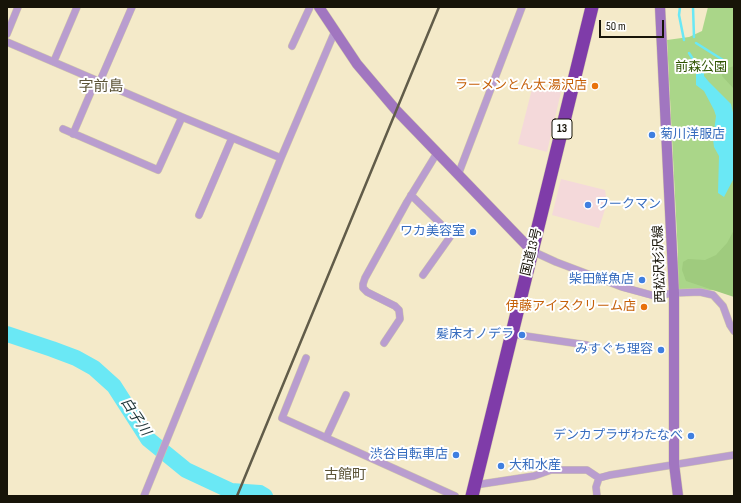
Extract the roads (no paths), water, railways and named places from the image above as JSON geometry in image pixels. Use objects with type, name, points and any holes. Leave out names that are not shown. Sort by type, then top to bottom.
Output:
[{"type":"highway","name":"国道13号","points":[[473,490],[592,7]]},
{"type":"main road","points":[[319,7],[357,64],[391,104],[532,251]]},
{"type":"main road","name":"西松沢杉沢線","points":[[660,7],[674,293],[674,464],[678,496]]},
{"type":"street","points":[[7,34],[18,7]]},
{"type":"street","points":[[54,61],[77,7]]},
{"type":"street","points":[[73,134],[132,7]]},
{"type":"street","points":[[292,46],[310,7]]},
{"type":"street","points":[[458,175],[522,7]]},
{"type":"street","points":[[144,496],[281,158],[335,31]]},
{"type":"street","points":[[7,42],[281,158]]},
{"type":"street","points":[[63,130],[158,170],[182,117]]},
{"type":"street","points":[[199,215],[232,138]]},
{"type":"street","points":[[384,343],[400,319],[399,310],[395,306],[367,292],[363,288],[363,284],[411,195],[437,153]]},
{"type":"street","points":[[411,195],[450,233],[450,237],[424,275]]},
{"type":"street","points":[[532,251],[556,262],[622,287],[655,296],[674,293],[700,292],[713,295],[723,306],[730,325],[734,331]]},
{"type":"street","points":[[512,334],[587,345]]},
{"type":"street","points":[[306,358],[282,418],[455,496]]},
{"type":"street","points":[[326,438],[346,395]]},
{"type":"street","points":[[473,490],[534,476],[551,470],[587,470],[599,478],[674,464],[734,455]]},
{"type":"street","points":[[597,496],[596,487],[599,478]]},
{"type":"water","points":[[700,70],[704,70],[704,76],[731,104],[734,117],[734,178],[724,197],[718,193],[719,156],[714,147],[713,139],[716,116],[704,91],[696,85],[696,74]]},
{"type":"waterway","points":[[680,7],[679,15],[684,40]]},
{"type":"waterway","points":[[693,7],[694,37]]},
{"type":"waterway","points":[[696,43],[723,60]]},
{"type":"waterway","points":[[689,53],[700,70]]},
{"type":"waterway","name":"白子川","points":[[7,334],[76,358],[94,368],[114,386],[148,439],[186,470],[231,491],[260,493],[265,496]]},
{"type":"railway","points":[[237,496],[439,7]]},
{"type":"place","name":"ラーメンとん太 湯沢店","points":[[595,86]]},
{"type":"place","name":"菊川洋服店","points":[[652,135]]},
{"type":"place","name":"ワークマン","points":[[588,205]]},
{"type":"place","name":"ワカ美容室","points":[[473,232]]},
{"type":"place","name":"柴田鮮魚店","points":[[642,280]]},
{"type":"place","name":"伊藤アイスクリーム店","points":[[644,307]]},
{"type":"place","name":"髪床オノデラ","points":[[522,335]]},
{"type":"place","name":"みすぐち理容","points":[[661,350]]},
{"type":"place","name":"デンカプラザわたなべ","points":[[691,436]]},
{"type":"place","name":"渋谷自転車店","points":[[456,455]]},
{"type":"place","name":"大和水産","points":[[501,466]]},
{"type":"district","name":"字前島","points":[[101,87]]},
{"type":"district","name":"古館町","points":[[345,475]]},
{"type":"park label","name":"前森公園","points":[[701,68]]}]
